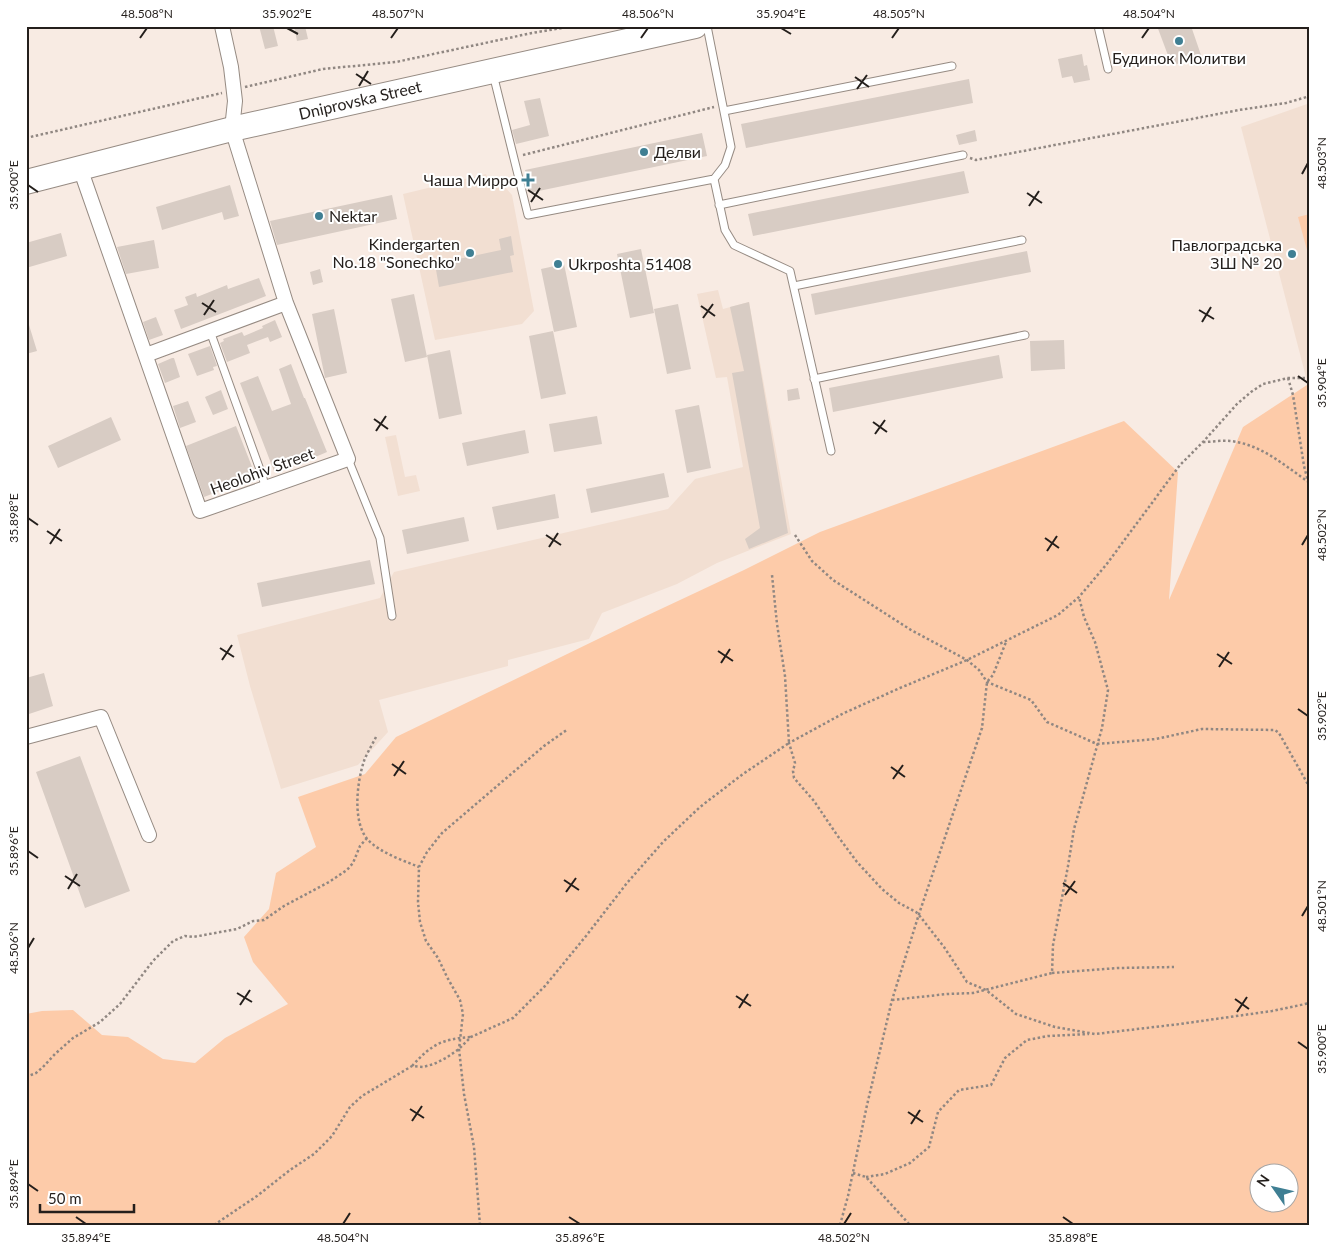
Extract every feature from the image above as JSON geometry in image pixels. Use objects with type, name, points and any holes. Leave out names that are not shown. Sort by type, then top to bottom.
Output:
[{"type":"highway","name":"Dniprovska Street","points":[[26,182],[232,129],[695,26]]},
{"type":"street","points":[[222,26],[234,90],[235,101],[232,129],[286,303],[348,459]]},
{"type":"street","name":"Heolohiv Street","points":[[80,168],[200,511],[348,459]]},
{"type":"street","points":[[146,355],[286,303]]},
{"type":"street","points":[[26,737],[101,717],[150,835]]},
{"type":"lane","points":[[492,70],[528,215],[714,179],[725,165],[731,147],[707,26]]},
{"type":"lane","points":[[1098,26],[1108,69]]},
{"type":"lane","points":[[723,108],[952,66]]},
{"type":"lane","points":[[719,205],[963,155]]},
{"type":"lane","points":[[714,179],[725,230],[734,245],[790,271],[831,451]]},
{"type":"lane","points":[[794,286],[1022,240]]},
{"type":"lane","points":[[210,330],[265,488]]},
{"type":"lane","points":[[814,379],[1025,336]]},
{"type":"lane","points":[[348,459],[380,538],[392,616]]},
{"type":"path","points":[[26,138],[323,69],[396,62],[532,32],[574,26]]},
{"type":"path","points":[[963,155],[976,160],[1239,110],[1286,103],[1310,96]]},
{"type":"path","points":[[514,158],[723,108]]},
{"type":"path","points":[[1288,378],[1293,395],[1302,458],[1310,489]]},
{"type":"path","points":[[214,1225],[314,1154],[332,1136],[350,1107],[362,1096],[412,1066],[427,1050],[452,1038],[471,1037],[513,1018],[545,986],[627,883],[663,842],[700,807],[743,774],[789,743],[844,713],[967,660],[1058,615],[1079,597],[1106,565],[1180,465],[1250,392],[1263,384],[1288,378],[1310,378]]},
{"type":"path","points":[[1203,442],[1228,441],[1246,444],[1280,462],[1309,482]]},
{"type":"path","points":[[795,535],[812,561],[833,580],[911,630],[967,660],[979,670],[986,682],[982,728],[892,1000],[866,1105],[853,1173],[840,1225]]},
{"type":"path","points":[[772,575],[785,676],[789,743],[795,763],[794,778],[814,801],[857,862],[882,889],[899,903],[919,915],[944,947],[967,982],[986,990],[1016,1014],[1055,1027],[1095,1034]]},
{"type":"path","points":[[1052,973],[1053,945],[1074,829],[1102,728],[1108,690],[1095,642],[1084,618],[1079,597]]},
{"type":"path","points":[[986,682],[993,675],[1006,642]]},
{"type":"path","points":[[986,682],[1031,700],[1047,722],[1097,744],[1156,739],[1202,729],[1276,730],[1279,732],[1310,788]]},
{"type":"path","points":[[480,1225],[474,1146],[464,1094],[459,1049],[463,1014],[460,1000],[438,958],[426,941],[420,922],[418,902],[419,867],[427,852],[442,833],[544,746],[568,729]]},
{"type":"path","points":[[376,737],[360,776],[358,815],[361,827],[367,838],[382,850],[419,867]]},
{"type":"path","points":[[26,1077],[43,1068],[73,1038],[100,1022],[120,1004],[154,961],[173,941],[185,936],[193,937],[237,929],[253,921],[264,920],[284,906],[347,870],[353,863],[360,846],[367,838]]},
{"type":"path","points":[[892,1000],[973,993],[1052,973],[1118,968],[1174,967]]},
{"type":"path","points":[[853,1173],[866,1177],[885,1174],[910,1163],[929,1147],[938,1112],[959,1090],[991,1085],[1004,1058],[1027,1040],[1048,1036],[1095,1034],[1180,1024],[1272,1011],[1310,1003]]},
{"type":"path","points":[[412,1066],[434,1064],[459,1049],[471,1037]]},
{"type":"path","points":[[866,1177],[910,1225]]},
{"type":"shaded area","name":"Павлоградська ЗШ № 20","points":[[1310,103],[1310,380],[1307,381],[1241,127]]},
{"type":"shaded area","name":"Kindergarten No.18 \"Sonechko\"","points":[[486,174],[491,188],[503,185],[512,195],[534,311],[522,324],[435,340],[403,194]]},
{"type":"shaded area","points":[[1310,214],[1310,261],[1298,217]]},
{"type":"shaded area","points":[[718,290],[723,309],[749,302],[791,534],[717,563],[677,584],[602,613],[589,639],[508,660],[508,666],[379,700],[388,732],[358,765],[281,789],[250,686],[237,635],[380,598],[394,572],[668,509],[695,479],[743,467],[727,377],[716,378],[697,294]]},
{"type":"shaded area","points":[[1310,383],[1310,1225],[26,1225],[26,1014],[42,1011],[73,1010],[102,1035],[128,1037],[163,1059],[195,1063],[225,1038],[288,1004],[253,962],[244,937],[269,909],[276,873],[316,847],[298,797],[365,774],[396,737],[820,532],[1124,421],[1178,472],[1169,600],[1243,427]]},
{"type":"shaded area","points":[[396,435],[405,477],[416,475],[420,491],[398,496],[385,437]]},
{"type":"building","points":[[259,26],[273,26],[278,46],[265,49]]},
{"type":"building","points":[[294,26],[305,26],[308,39],[297,41]]},
{"type":"building","name":"Будинок Молитви","points":[[1157,26],[1191,26],[1201,55],[1172,66]]},
{"type":"building","points":[[1082,54],[1084,66],[1087,65],[1090,80],[1074,83],[1072,76],[1062,78],[1058,59]]},
{"type":"building","points":[[969,79],[973,103],[746,148],[741,124]]},
{"type":"building","points":[[540,98],[549,136],[516,144],[512,130],[530,125],[524,101]]},
{"type":"building","points":[[975,130],[977,141],[959,145],[956,135]]},
{"type":"building","points":[[702,133],[707,156],[529,193],[525,170]]},
{"type":"building","points":[[964,171],[969,193],[753,236],[748,214]]},
{"type":"building","points":[[230,185],[239,216],[224,220],[222,212],[162,230],[156,207]]},
{"type":"building","points":[[392,195],[397,219],[277,245],[270,221]]},
{"type":"building","points":[[61,233],[67,256],[26,268],[26,243]]},
{"type":"building","points":[[511,236],[514,255],[510,256],[513,272],[439,287],[435,264],[501,250],[499,239]]},
{"type":"building","points":[[154,240],[159,268],[126,274],[117,247]]},
{"type":"building","points":[[641,249],[654,313],[630,318],[617,254]]},
{"type":"building","points":[[1027,251],[1031,272],[815,315],[811,294]]},
{"type":"building","points":[[564,264],[577,327],[554,332],[541,269]]},
{"type":"building","points":[[320,269],[323,282],[313,285],[310,272]]},
{"type":"building","points":[[259,278],[266,296],[181,329],[174,310],[188,305],[185,297],[196,293],[197,297],[227,285],[228,289]]},
{"type":"building","points":[[414,294],[427,357],[405,362],[391,299]]},
{"type":"building","points":[[749,302],[788,533],[749,549],[745,539],[760,528],[732,373],[744,371],[730,307]]},
{"type":"building","points":[[678,304],[691,369],[667,374],[654,309]]},
{"type":"building","points":[[334,309],[347,373],[325,378],[312,314]]},
{"type":"building","points":[[156,317],[163,335],[149,340],[143,322]]},
{"type":"building","points":[[275,320],[282,337],[270,342],[268,337],[247,345],[250,353],[227,362],[220,343],[224,341],[223,339],[242,332],[244,336],[263,328],[262,326]]},
{"type":"building","points":[[26,325],[29,325],[37,351],[26,354]]},
{"type":"building","points":[[553,331],[566,394],[541,399],[529,336]]},
{"type":"building","points":[[1064,340],[1065,369],[1031,371],[1030,341]]},
{"type":"building","points":[[210,346],[217,366],[213,367],[214,370],[197,376],[188,354]]},
{"type":"building","points":[[450,350],[462,414],[439,419],[427,355]]},
{"type":"building","points":[[999,355],[1003,378],[833,412],[829,388]]},
{"type":"building","points":[[174,358],[180,377],[165,383],[158,364]]},
{"type":"building","points":[[291,364],[327,452],[313,458],[311,453],[291,461],[292,464],[274,471],[240,383],[258,376],[272,411],[291,404],[279,369]]},
{"type":"building","points":[[798,388],[800,399],[788,401],[787,390]]},
{"type":"building","points":[[221,390],[228,409],[213,415],[205,397]]},
{"type":"building","points":[[188,401],[196,422],[180,428],[173,406]]},
{"type":"building","points":[[699,405],[711,468],[687,473],[675,410]]},
{"type":"building","points":[[597,416],[602,444],[554,452],[549,424]]},
{"type":"building","points":[[111,417],[121,440],[58,468],[48,446]]},
{"type":"building","points":[[236,426],[256,477],[204,497],[186,446]]},
{"type":"building","points":[[525,430],[529,453],[467,466],[462,443]]},
{"type":"building","points":[[664,473],[669,497],[591,513],[586,489]]},
{"type":"building","points":[[555,494],[559,518],[497,530],[492,507]]},
{"type":"building","points":[[464,517],[469,541],[407,554],[402,530]]},
{"type":"building","points":[[370,560],[375,584],[262,607],[257,583]]},
{"type":"building","points":[[44,673],[53,706],[26,715],[26,678]]},
{"type":"building","points":[[80,756],[130,891],[85,908],[36,772]]},
{"type":"place","name":"Будинок Молитви","points":[[1179,41]]},
{"type":"place","name":"Делви","points":[[644,152]]},
{"type":"place","name":"Чаша Мирро","points":[[528,180]]},
{"type":"place","name":"Nektar","points":[[319,216]]},
{"type":"place","name":"Kindergarten No.18 \"Sonechko\"","points":[[470,253]]},
{"type":"place","name":"Павлоградська ЗШ № 20","points":[[1292,254]]},
{"type":"place","name":"Ukrposhta 51408","points":[[558,264]]}]
